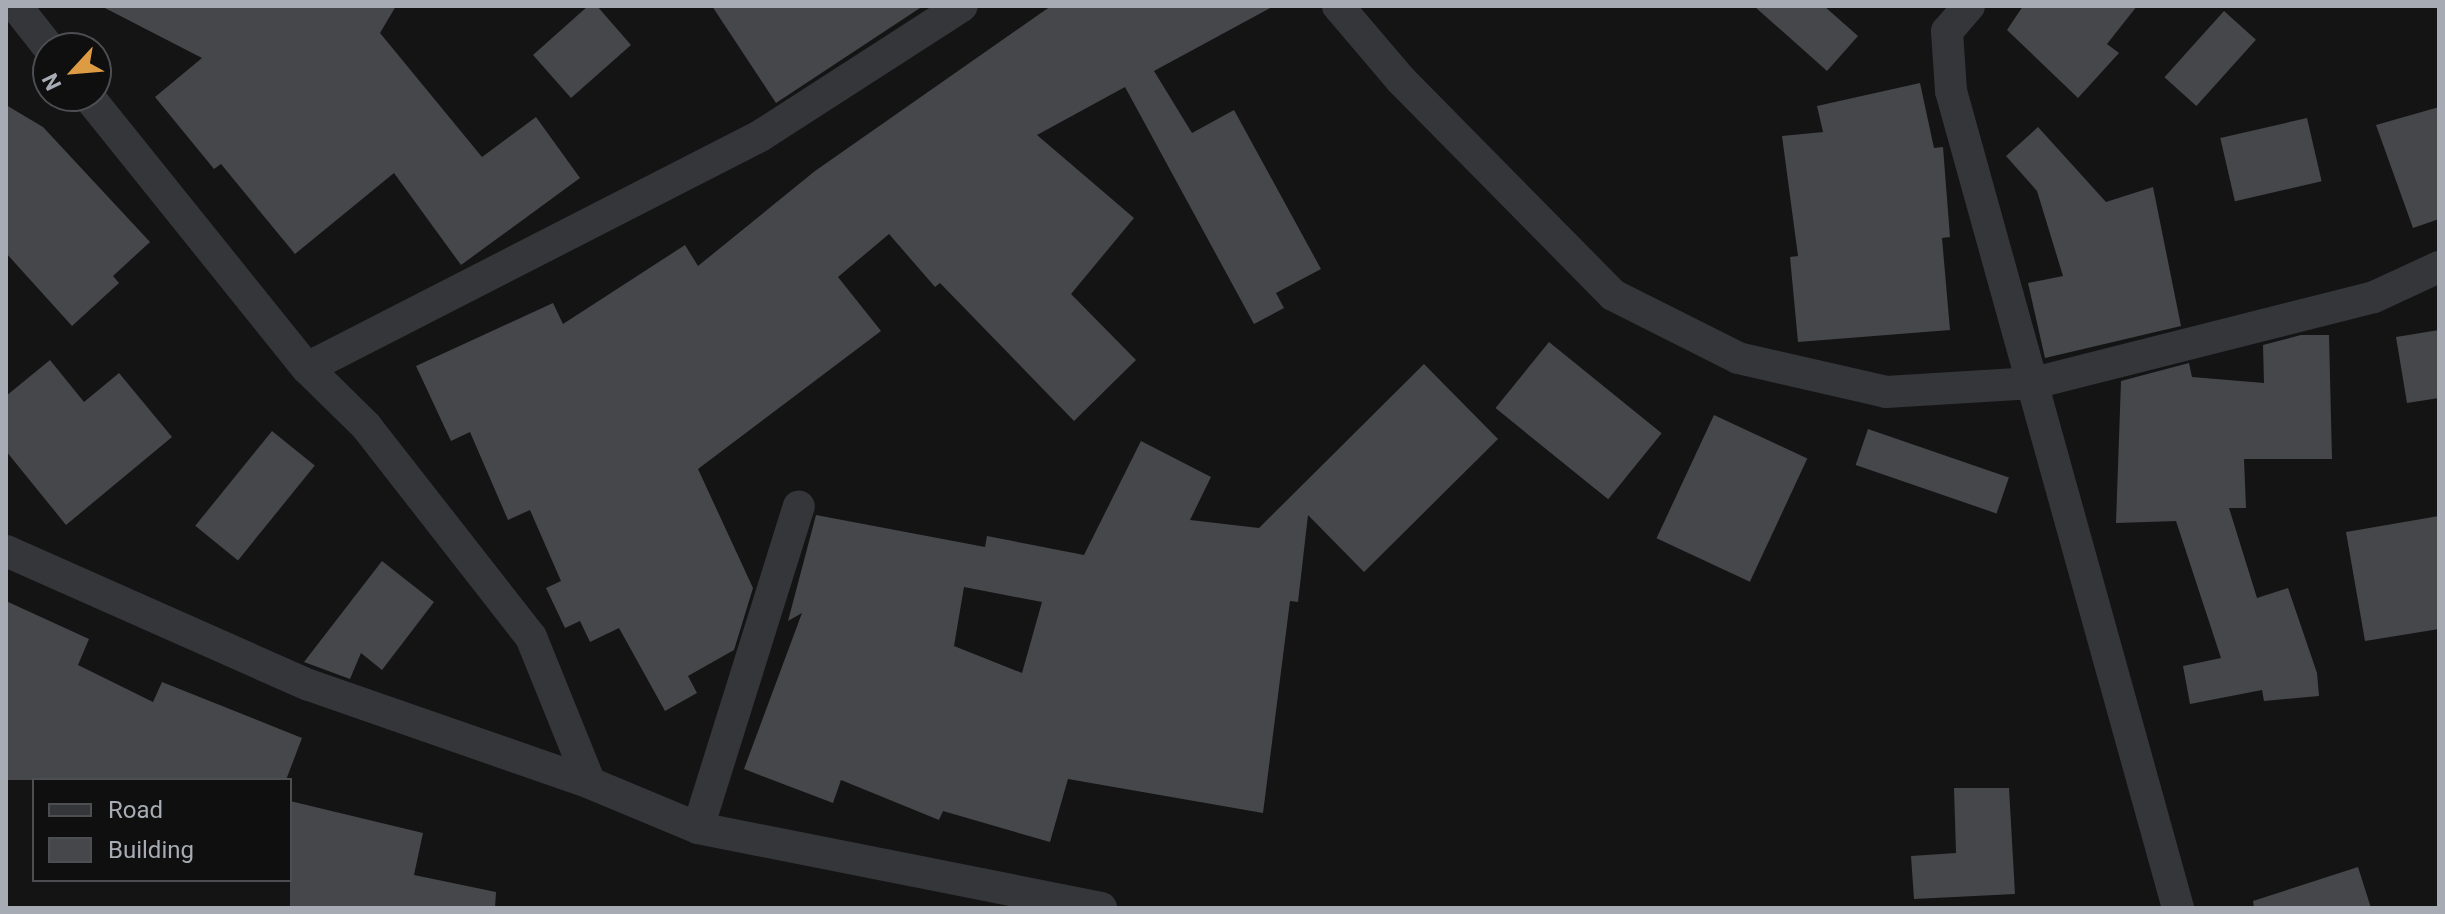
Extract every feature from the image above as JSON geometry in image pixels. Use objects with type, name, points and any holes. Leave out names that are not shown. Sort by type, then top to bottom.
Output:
[{"type":"street","points":[[307,368],[760,136],[962,6]]},
{"type":"street","points":[[1338,6],[1401,80],[1613,295],[1738,358],[1886,392],[2034,383],[2374,297],[2439,267]]},
{"type":"street","points":[[1969,6],[1947,31],[1951,91],[2178,908]]},
{"type":"street","points":[[19,8],[37,32]]},
{"type":"street","points":[[101,112],[307,368],[366,426],[531,637],[590,783]]},
{"type":"street","points":[[698,828],[799,506]]},
{"type":"street","points":[[6,551],[309,685],[590,783],[698,828],[1101,908]]},
{"type":"building","points":[[101,6],[396,6],[380,33],[482,157],[536,117],[580,178],[461,265],[394,173],[295,254],[221,164],[214,169],[155,97],[202,58]]},
{"type":"building","points":[[588,6],[597,6],[631,45],[571,98],[533,55]]},
{"type":"building","points":[[712,6],[923,6],[776,103]]},
{"type":"building","points":[[1051,6],[1274,6],[1154,71],[1192,133],[1234,110],[1321,269],[1276,293],[1284,308],[1254,324],[1125,87],[1037,135],[1134,218],[1071,294],[1136,360],[1074,421],[940,283],[935,287],[889,234],[838,277],[881,331],[698,469],[753,588],[734,650],[688,676],[697,693],[665,711],[619,628],[590,642],[580,621],[565,628],[546,588],[561,581],[530,510],[508,520],[470,432],[451,441],[416,366],[553,303],[563,324],[685,245],[698,266],[815,171]]},
{"type":"building","points":[[1754,6],[1824,6],[1858,36],[1827,71]]},
{"type":"building","points":[[2023,6],[2137,6],[2107,44],[2119,53],[2078,98],[2007,30]]},
{"type":"building","points":[[2224,11],[2256,40],[2196,106],[2164,77]]},
{"type":"building","points":[[1920,83],[1934,148],[1943,147],[1950,237],[1942,238],[1950,330],[1798,342],[1790,257],[1798,256],[1782,136],[1823,132],[1817,106]]},
{"type":"building","points":[[6,105],[43,127],[150,242],[113,276],[119,283],[72,326],[6,253]]},
{"type":"building","points":[[2439,107],[2439,219],[2413,228],[2376,125]]},
{"type":"building","points":[[2307,118],[2322,181],[2235,201],[2220,138]]},
{"type":"building","points":[[2038,127],[2106,202],[2153,187],[2181,326],[2045,358],[2028,283],[2063,276],[2037,191],[2006,156]]},
{"type":"building","points":[[2439,330],[2439,398],[2407,403],[2396,337]]},
{"type":"building","points":[[2301,335],[2329,335],[2332,459],[2244,459],[2246,508],[2229,508],[2257,598],[2288,588],[2317,673],[2319,696],[2264,701],[2262,690],[2190,704],[2183,666],[2221,658],[2176,521],[2116,523],[2121,381],[2189,363],[2192,377],[2264,383],[2263,345]]},
{"type":"building","points":[[1549,342],[1662,433],[1608,499],[1496,408]]},
{"type":"building","points":[[50,360],[84,402],[119,373],[172,437],[66,525],[6,451],[6,396]]},
{"type":"building","points":[[1424,364],[1498,439],[1364,572],[1308,515],[1298,602],[1290,601],[1263,813],[1068,779],[1050,842],[943,811],[939,820],[841,780],[833,803],[744,769],[802,613],[788,621],[816,515],[985,547],[987,536],[1084,555],[1141,441],[1211,477],[1190,520],[1259,528]],"holes":[[[964,587],[1042,602],[1022,673],[954,646]]]},
{"type":"building","points":[[1714,415],[1807,459],[1750,582],[1657,538]]},
{"type":"building","points":[[1868,429],[2009,478],[1997,513],[1856,465]]},
{"type":"building","points":[[272,431],[315,466],[238,560],[195,526]]},
{"type":"building","points":[[2439,516],[2439,629],[2365,641],[2346,532]]},
{"type":"building","points":[[382,561],[434,602],[382,670],[361,653],[350,679],[304,662]]},
{"type":"building","points":[[6,601],[89,639],[78,665],[153,702],[162,682],[302,738],[287,778],[6,780]]},
{"type":"building","points":[[1954,788],[2009,788],[2015,894],[1914,899],[1911,856],[1956,853]]},
{"type":"building","points":[[292,801],[423,833],[414,875],[496,892],[495,908],[290,908]]},
{"type":"building","points":[[2358,867],[2371,908],[2254,908],[2253,901]]}]
